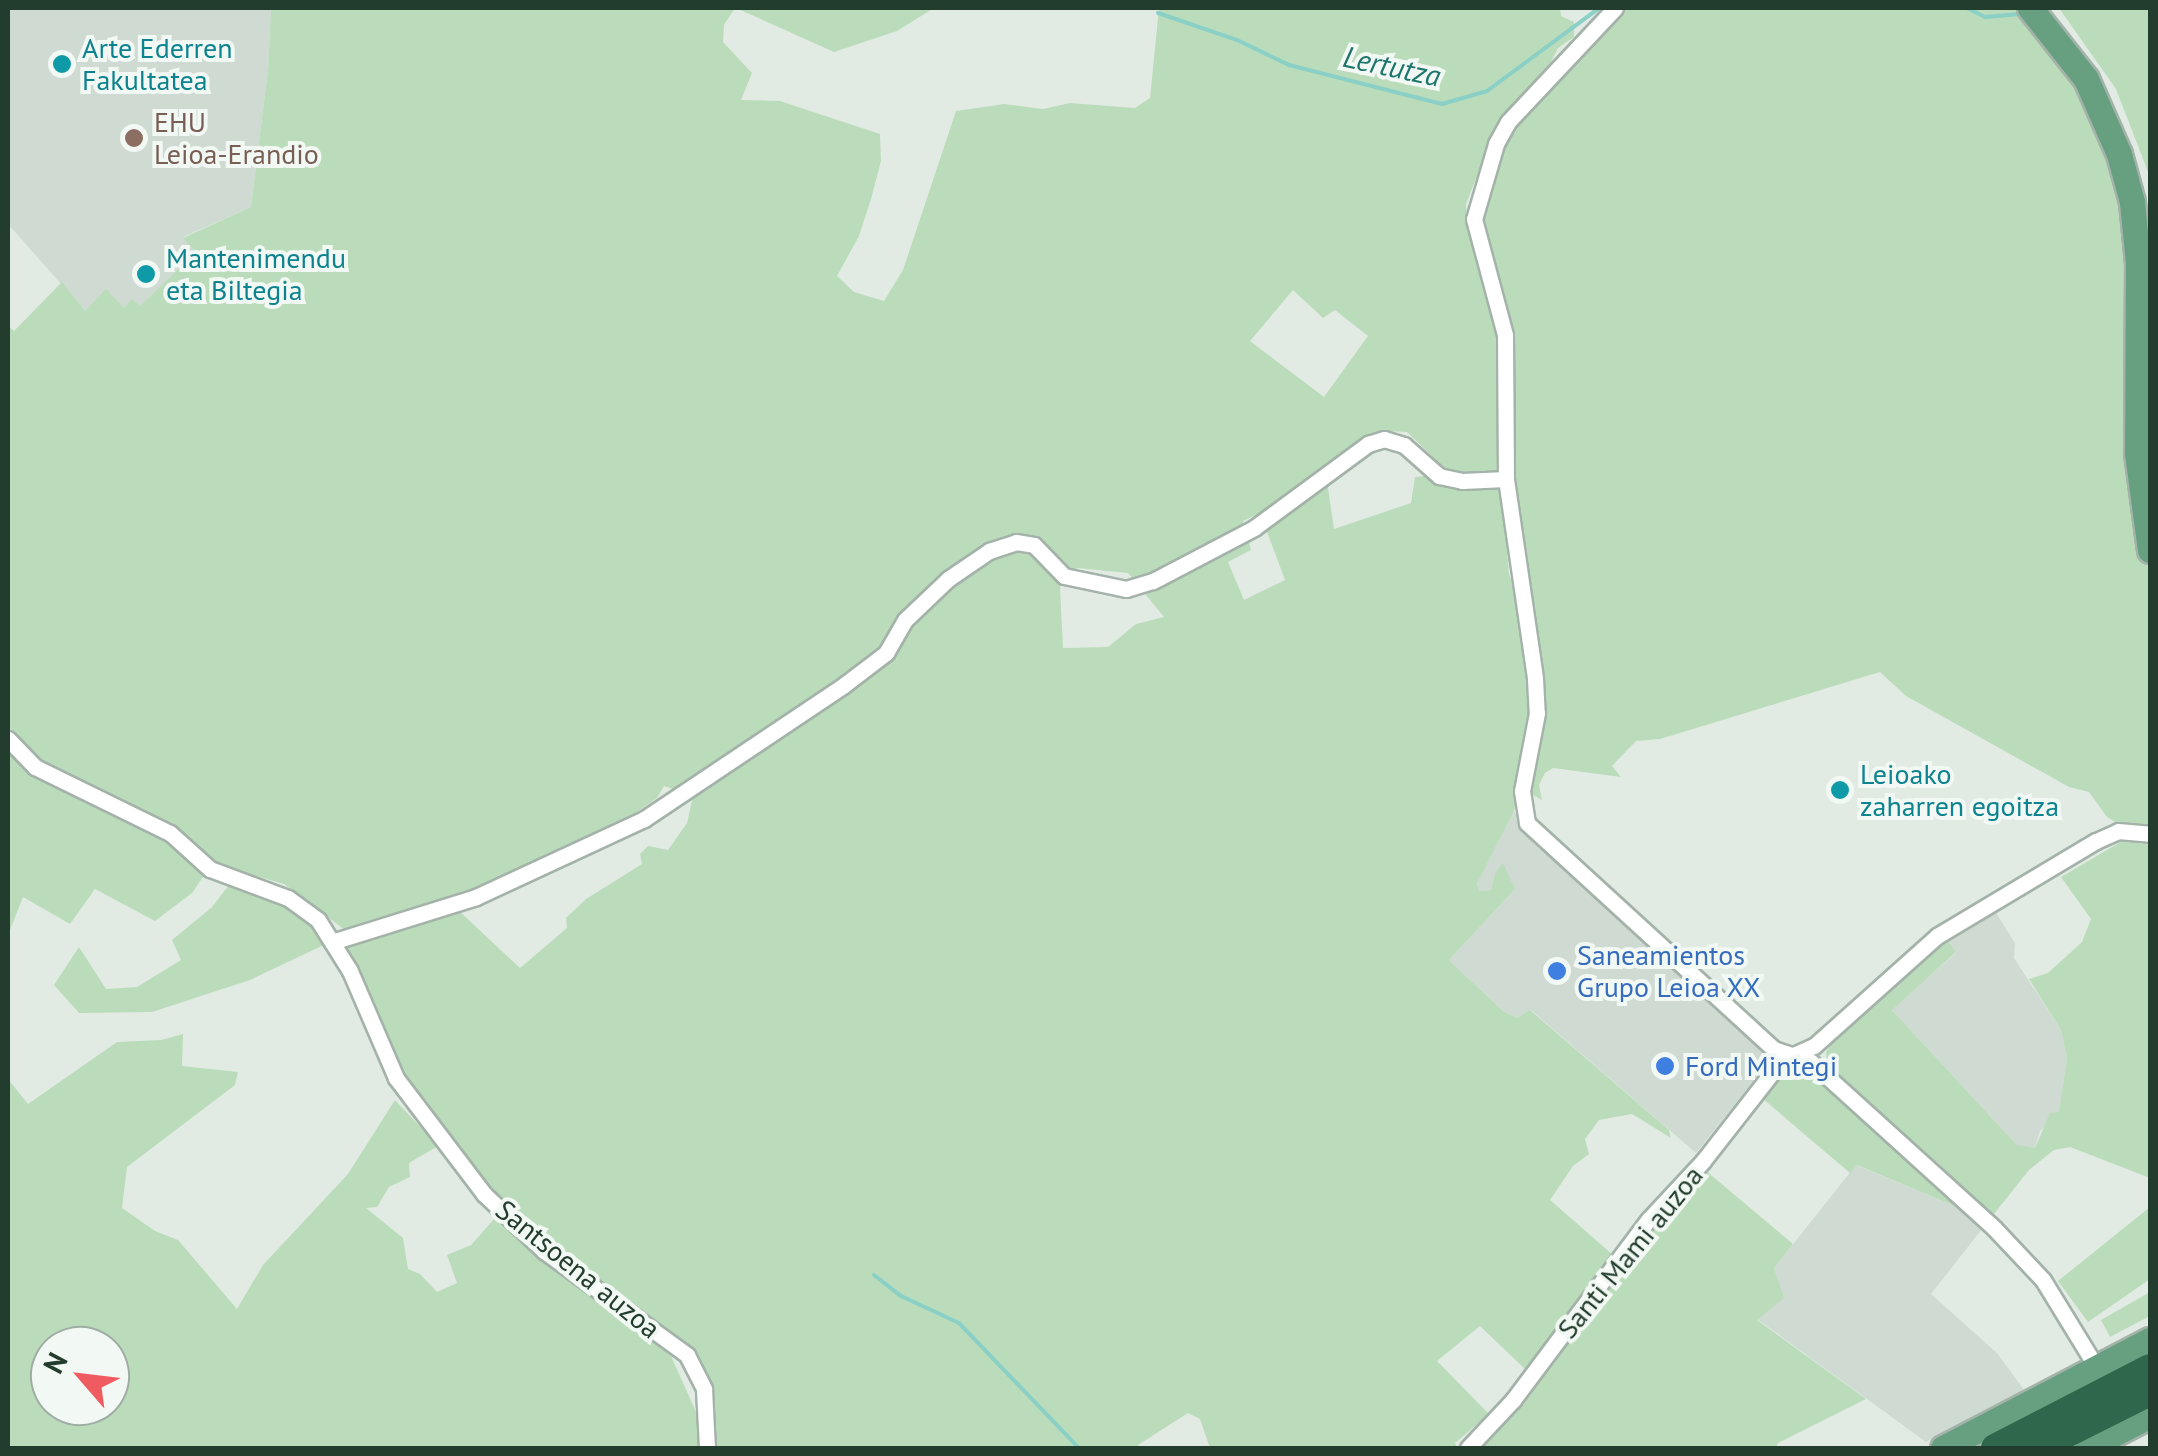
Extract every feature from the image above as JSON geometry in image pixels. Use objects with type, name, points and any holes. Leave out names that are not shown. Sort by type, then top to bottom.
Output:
[{"type":"highway","points":[[2070,1409],[2150,1352]]},
{"type":"highway","points":[[1994,1448],[2150,1368]]},
{"type":"highway","points":[[2038,1448],[2145,1403]]},
{"type":"highway","points":[[2062,1448],[2145,1403]]},
{"type":"main road","points":[[2030,8],[2086,79],[2120,154],[2132,202],[2138,264],[2137,453],[2141,506],[2150,550]]},
{"type":"main road","points":[[2044,8],[2094,70],[2128,150],[2145,211],[2150,494]]},
{"type":"main road","points":[[1943,1448],[2150,1340]]},
{"type":"main road","points":[[2087,1448],[2145,1403]]},
{"type":"street","points":[[1615,8],[1508,122],[1481,190],[1475,231],[1505,335],[1506,478],[1537,713],[1522,806],[1527,823],[1562,860],[1774,1049],[1811,1062],[1994,1228],[2043,1280],[2097,1368]]},
{"type":"street","points":[[335,941],[476,897],[644,818],[844,685],[886,652],[905,620],[948,580],[989,551],[1016,542],[1034,545],[1064,576],[1126,589],[1153,580],[1254,528],[1368,444],[1384,439],[1404,446],[1440,476],[1462,482],[1506,478]]},
{"type":"street","name":"Santsoena auzoa","points":[[8,739],[35,767],[170,833],[210,868],[288,898],[318,920],[335,941],[396,1078],[484,1194],[544,1250],[687,1355],[704,1389],[707,1448]]},
{"type":"street","name":"Santi Mami auzoa","points":[[1468,1448],[1513,1400],[1648,1220],[1702,1161],[1782,1060],[1814,1046],[1937,936],[2096,841],[2118,831],[2150,834]]},
{"type":"street","points":[[389,1096],[396,1078]]},
{"type":"shaded area","name":"EHU Leioa-Erandio","points":[[8,8],[271,8],[268,70],[251,207],[183,237],[196,251],[140,307],[85,311],[8,224]]},
{"type":"shaded area","points":[[1514,811],[1530,837],[1770,1052],[1769,1061],[1696,1153],[1531,1010],[1517,1018],[1503,1011],[1449,960],[1515,889],[1495,873],[1491,890],[1478,891],[1477,884]]},
{"type":"shaded area","points":[[1995,911],[2015,943],[2014,958],[2061,1030],[2067,1058],[2059,1113],[2040,1131],[2035,1148],[2018,1146],[1891,1009],[1956,953],[1947,940]]},
{"type":"shaded area","points":[[1856,1165],[1964,1210],[1982,1229],[1931,1294],[1997,1353],[2025,1391],[1926,1442],[1757,1319],[1783,1298],[1774,1268]]},
{"type":"green space","points":[[271,8],[735,8],[724,25],[723,42],[752,73],[741,100],[780,101],[880,134],[881,161],[871,199],[859,236],[837,276],[854,292],[884,301],[903,270],[956,111],[1004,104],[1043,109],[1070,103],[1135,108],[1150,98],[1159,8],[1560,8],[1561,16],[1574,22],[1574,37],[1558,48],[1548,68],[1496,127],[1466,204],[1468,230],[1499,337],[1500,471],[1509,574],[1517,599],[1532,709],[1514,811],[1477,884],[1479,891],[1491,890],[1495,873],[1503,863],[1515,889],[1449,960],[1503,1011],[1517,1018],[1530,1010],[1669,1130],[1671,1138],[1632,1114],[1599,1120],[1585,1139],[1589,1154],[1573,1166],[1550,1200],[1613,1255],[1527,1371],[1480,1326],[1437,1361],[1489,1414],[1455,1443],[1458,1448],[1210,1448],[1200,1419],[1188,1413],[1138,1445],[1140,1448],[714,1448],[712,1387],[691,1347],[549,1245],[472,1168],[465,1152],[412,1089],[346,944],[458,910],[520,968],[567,928],[566,918],[586,899],[642,864],[640,854],[648,846],[668,850],[687,823],[693,796],[664,786],[657,798],[619,824],[470,892],[345,930],[284,884],[223,866],[151,813],[44,764],[8,727],[8,326],[14,331],[62,282],[85,311],[106,289],[124,308],[132,299],[140,306],[196,252],[183,238],[251,207],[268,70]],"holes":[[[1293,290],[1323,318],[1335,310],[1368,336],[1324,397],[1250,341]],[[1385,431],[1407,432],[1432,456],[1434,483],[1424,476],[1415,477],[1411,503],[1334,529],[1325,467],[1362,440]],[[1260,513],[1285,580],[1244,600],[1228,562],[1251,550],[1243,521]],[[1077,568],[1128,573],[1164,617],[1136,624],[1108,647],[1063,648],[1060,587]]]},
{"type":"green space","points":[[736,8],[934,8],[897,31],[834,52]]},
{"type":"green space","points":[[1625,8],[2020,8],[2056,47],[2111,154],[2127,247],[2123,396],[2127,464],[2150,576],[2150,830],[2122,826],[2107,817],[2089,792],[2069,787],[1906,696],[1880,672],[1660,739],[1636,741],[1612,766],[1621,777],[1553,768],[1539,785],[1542,800],[1529,793],[1537,748],[1512,482],[1512,345],[1480,218],[1504,140],[1514,122]]},
{"type":"green space","points":[[2059,8],[2150,8],[2150,177],[2116,89]]},
{"type":"green space","points":[[8,749],[33,775],[150,831],[205,874],[192,893],[155,921],[95,889],[70,924],[23,897],[8,935]]},
{"type":"green space","points":[[2124,840],[2150,845],[2150,1178],[2070,1147],[2054,1150],[2029,1170],[1982,1229],[1964,1210],[1857,1165],[1850,1173],[1762,1098],[1786,1070],[1796,1066],[1814,1075],[1827,1062],[1826,1052],[1833,1042],[1947,940],[1956,952],[1892,1010],[2017,1145],[2035,1148],[2050,1113],[2059,1112],[2067,1058],[2061,1030],[2029,979],[2048,973],[2082,942],[2091,919],[2061,877]]},
{"type":"green space","points":[[229,885],[275,898],[307,919],[328,943],[250,980],[152,1012],[79,1013],[54,985],[79,947],[106,989],[137,987],[181,960],[172,940],[212,907]]},
{"type":"green space","points":[[183,1034],[182,1066],[238,1072],[235,1085],[127,1167],[122,1208],[155,1231],[178,1240],[237,1309],[263,1265],[348,1174],[395,1100],[438,1146],[409,1163],[410,1177],[389,1187],[377,1207],[366,1208],[403,1238],[408,1269],[420,1274],[437,1292],[457,1283],[447,1255],[471,1245],[495,1218],[671,1356],[697,1414],[698,1448],[8,1448],[8,1079],[28,1104],[117,1042],[161,1040]]},
{"type":"green space","points":[[1705,1170],[1793,1244],[1774,1268],[1784,1298],[1757,1320],[1866,1399],[1778,1443],[1776,1448],[1476,1448],[1540,1381],[1656,1221]]},
{"type":"green space","points":[[2150,1207],[2150,1279],[2088,1322],[2058,1281]]},
{"type":"green space","points":[[2150,1292],[2150,1316],[2110,1337],[2101,1320]]},
{"type":"waterway","name":"Lertutza","points":[[1158,13],[1237,40],[1289,65],[1442,104],[1487,91],[1599,8]]},
{"type":"waterway","name":"Lertutza","points":[[1967,8],[1985,17],[2020,14]]},
{"type":"waterway","points":[[874,1275],[901,1296],[959,1323],[1079,1448]]},
{"type":"place","name":"Arte Ederren Fakultatea","points":[[62,64]]},
{"type":"place","name":"EHU Leioa-Erandio","points":[[134,138]]},
{"type":"place","name":"Mantenimendu eta Biltegia","points":[[146,274]]},
{"type":"place","name":"Leioako zaharren egoitza","points":[[1840,790]]},
{"type":"place","name":"Saneamientos Grupo Leioa XX","points":[[1557,971]]},
{"type":"place","name":"Ford Mintegi","points":[[1665,1066]]}]
